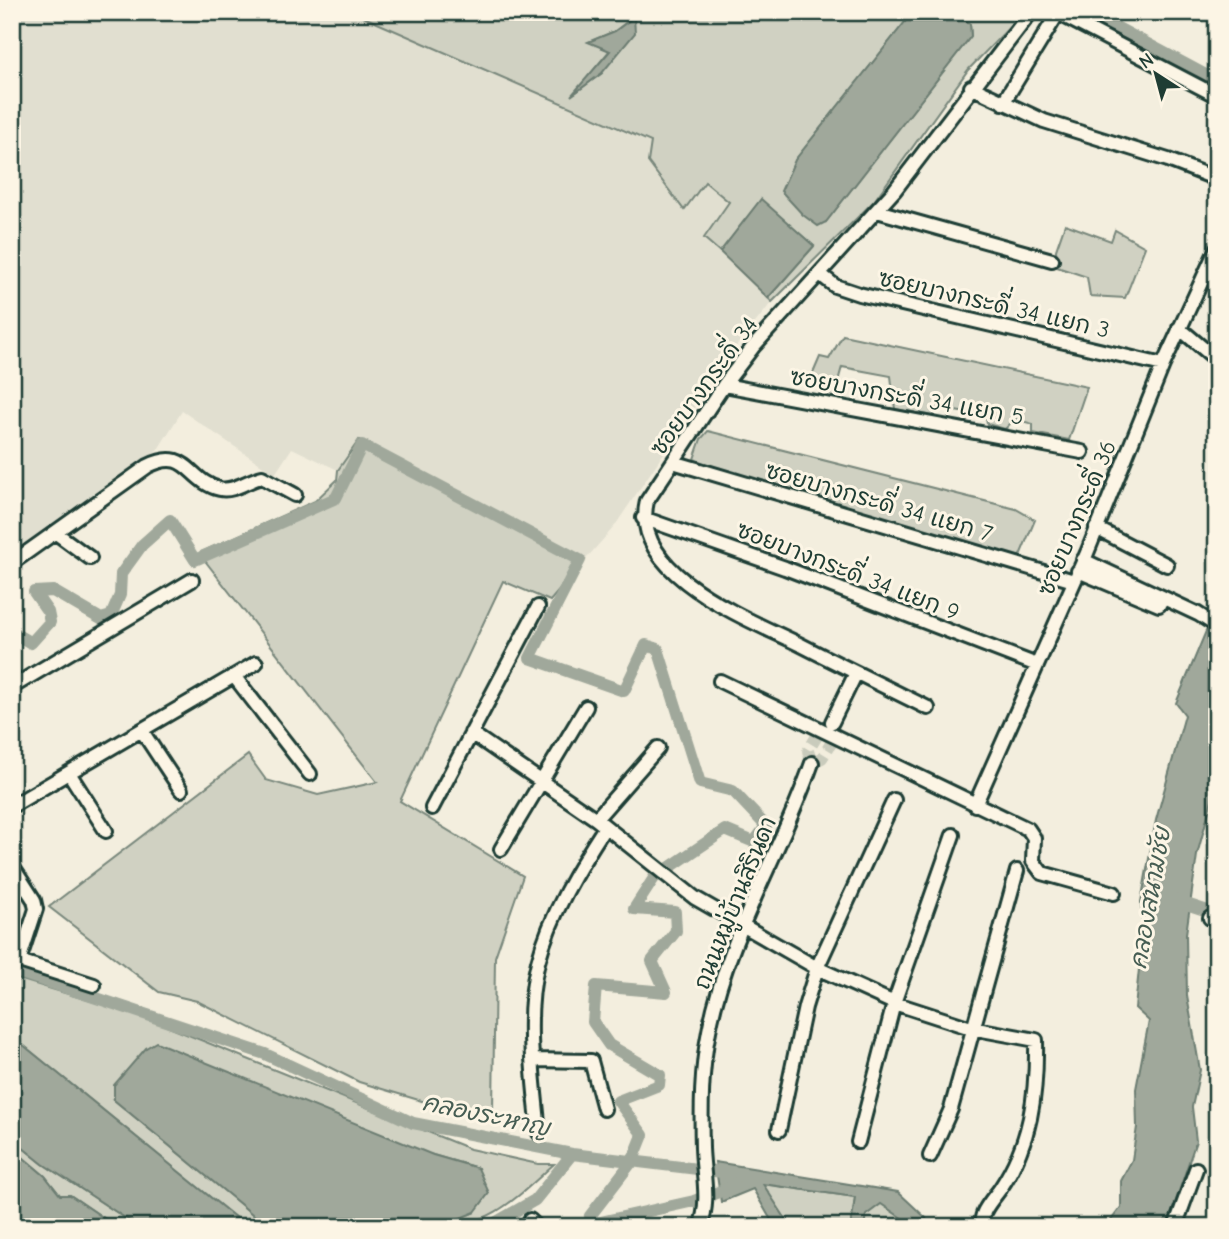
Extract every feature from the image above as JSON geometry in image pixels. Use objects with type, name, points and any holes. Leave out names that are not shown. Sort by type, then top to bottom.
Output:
[{"type":"street","name":"ซอยบางกระดี่ 34","points":[[643,518],[647,501],[724,385],[753,347],[877,211],[1031,12]]},
{"type":"street","points":[[1003,103],[1057,13],[1217,96]]},
{"type":"street","points":[[971,87],[1044,121],[1168,160],[1217,179]]},
{"type":"street","points":[[877,211],[1052,260]]},
{"type":"street","name":"ซอยบางกระดี่ 36","points":[[975,805],[1079,570],[1179,328],[1217,248]]},
{"type":"street","name":"ซอยบางกระดี่ 34 แยก 3","points":[[820,274],[835,286],[859,294],[1163,365]]},
{"type":"street","points":[[1179,328],[1217,360]]},
{"type":"street","name":"ซอยบางกระดี่ 34 แยก 5","points":[[724,385],[1082,452]]},
{"type":"street","points":[[12,563],[148,466],[164,458],[177,459],[220,489],[232,489],[262,477],[295,495]]},
{"type":"street","name":"ซอยบางกระดี่ 34 แยก 7","points":[[673,462],[1079,570]]},
{"type":"street","points":[[643,518],[646,533],[664,561],[700,593],[928,708]]},
{"type":"street","name":"ซอยบางกระดี่ 34 แยก 9","points":[[643,518],[785,568],[1037,665]]},
{"type":"street","points":[[1096,528],[1167,565]]},
{"type":"street","points":[[56,533],[90,558]]},
{"type":"street","points":[[1079,570],[1159,605]]},
{"type":"street","points":[[1079,570],[1212,623]]},
{"type":"street","points":[[12,687],[191,580]]},
{"type":"street","points":[[432,808],[538,607]]},
{"type":"street","points":[[12,806],[256,663]]},
{"type":"street","points":[[832,722],[856,673]]},
{"type":"street","points":[[234,676],[310,774]]},
{"type":"street","points":[[720,681],[1032,833],[1032,861],[1042,873],[1114,893]]},
{"type":"street","points":[[501,849],[586,708]]},
{"type":"street","points":[[142,731],[181,790]]},
{"type":"street","points":[[471,733],[601,823],[669,880],[706,905],[744,924],[817,968],[894,1003],[971,1028],[1036,1040],[1037,1087],[1027,1136],[1014,1168],[983,1215],[983,1227]]},
{"type":"street","points":[[539,1133],[532,1060],[533,990],[539,960],[601,823],[658,748]]},
{"type":"street","name":"ถนนหมู่บ้านสิรินดา","points":[[700,1227],[706,1210],[701,1113],[709,1032],[744,924],[796,808],[812,763]]},
{"type":"street","points":[[69,773],[106,831]]},
{"type":"street","points":[[779,1130],[817,968],[894,800]]},
{"type":"street","points":[[858,1142],[894,1003],[953,835]]},
{"type":"street","points":[[12,866],[34,900],[36,909],[15,960],[94,985]]},
{"type":"street","points":[[930,1156],[951,1109],[971,1028],[1017,871]]},
{"type":"street","points":[[532,1060],[591,1061],[604,1109]]},
{"type":"street","points":[[1175,1227],[1196,1169]]},
{"type":"shaded area","points":[[21,12],[352,12],[651,142],[648,162],[684,210],[705,181],[730,202],[705,238],[772,302],[734,349],[614,527],[585,560],[360,440],[338,470],[292,448],[275,474],[182,411],[157,451],[12,555],[12,25]]},
{"type":"shaded area","points":[[352,12],[913,12],[795,160],[826,222],[971,36],[970,24],[952,12],[1024,12],[968,70],[874,201],[772,302],[768,298],[814,246],[761,200],[720,252],[704,238],[729,202],[705,182],[684,210],[648,162],[651,142]],"holes":[[[633,17],[602,73],[575,93],[610,50],[589,42],[615,31]]]},
{"type":"shaded area","points":[[1065,224],[1111,241],[1115,230],[1145,247],[1125,298],[1090,296],[1087,277],[1057,267],[1056,250]]},
{"type":"shaded area","points":[[843,335],[1087,387],[1069,440],[1033,433],[1033,424],[1015,419],[1005,429],[987,424],[986,416],[936,408],[934,416],[895,409],[891,376],[842,367],[833,399],[819,397],[825,383],[811,378],[820,357],[829,359]]},
{"type":"shaded area","points":[[708,431],[1016,509],[1035,520],[1019,558],[717,469],[694,459],[701,439]]},
{"type":"shaded area","points":[[359,440],[585,560],[550,601],[503,581],[400,801],[523,876],[495,957],[493,1111],[455,1111],[359,1082],[197,1001],[159,992],[49,907],[248,755],[266,780],[318,795],[377,782],[199,553],[315,501],[337,480],[338,470]]},
{"type":"shaded area","points":[[12,977],[144,1017],[470,1149],[538,1164],[554,1164],[515,1198],[488,1216],[457,1226],[438,1227],[475,1212],[478,1168],[433,1155],[114,1100],[268,1227],[247,1227],[12,1036]]},
{"type":"shaded area","points":[[12,1139],[43,1164],[139,1227],[117,1227],[70,1195],[60,1195],[45,1176],[12,1148]]},
{"type":"shaded area","points":[[762,1184],[855,1197],[851,1227],[791,1227]]},
{"type":"shaded area","points":[[881,1203],[910,1227],[864,1227],[866,1215]]},
{"type":"water","points":[[913,12],[952,12],[970,24],[971,36],[826,222],[818,226],[803,215],[781,191],[795,160]]},
{"type":"water","points":[[634,17],[635,33],[602,73],[571,96],[610,51],[588,42],[615,31]]},
{"type":"water","points":[[761,199],[814,246],[768,298],[720,252]]},
{"type":"water","name":"คลองสนามชัย","points":[[1217,621],[1217,781],[1197,855],[1186,934],[1187,996],[1200,1070],[1192,1107],[1196,1141],[1167,1227],[1106,1227],[1121,1207],[1121,1181],[1132,1160],[1137,1127],[1136,1089],[1149,1021],[1135,1008],[1143,930],[1141,902],[1156,820],[1185,715],[1176,703],[1206,631]]},
{"type":"water","points":[[12,1036],[247,1227],[139,1227],[43,1164],[12,1139]]},
{"type":"water","points":[[156,1042],[433,1155],[478,1168],[489,1193],[475,1212],[438,1227],[268,1227],[114,1100],[114,1085],[146,1048]]},
{"type":"water","points":[[12,1148],[45,1176],[60,1195],[70,1195],[117,1227],[12,1227]]},
{"type":"water","points":[[715,1162],[898,1192],[926,1218],[929,1227],[910,1227],[906,1221],[881,1204],[866,1215],[864,1227],[851,1227],[855,1197],[763,1184],[791,1227],[775,1227],[753,1189],[721,1202]]},
{"type":"waterway","points":[[1088,12],[1217,81]]},
{"type":"waterway","points":[[12,632],[31,643],[50,622],[48,612],[34,592],[53,591],[101,619],[111,616],[120,595],[121,574],[142,545],[170,520],[195,560],[336,498],[362,445],[580,560],[530,658],[624,691],[646,645],[658,649],[700,783],[733,791],[766,826],[754,842],[725,830],[654,878],[634,909],[675,912],[676,931],[652,961],[666,992],[596,986],[593,1022],[609,1045],[660,1075],[659,1085],[618,1101],[643,1135],[633,1160],[590,1216],[596,1223],[694,1201],[735,1186]]},
{"type":"waterway","name":"คลองสนามชัย","points":[[1174,900],[1217,914]]},
{"type":"waterway","name":"คลองระหาญ","points":[[12,970],[265,1054],[413,1123],[572,1154],[731,1173]]},
{"type":"waterway","points":[[488,1227],[535,1200],[572,1154]]},
{"type":"tunnel","points":[[832,722],[836,735],[822,758],[812,763],[808,751],[822,728],[832,722]]}]
